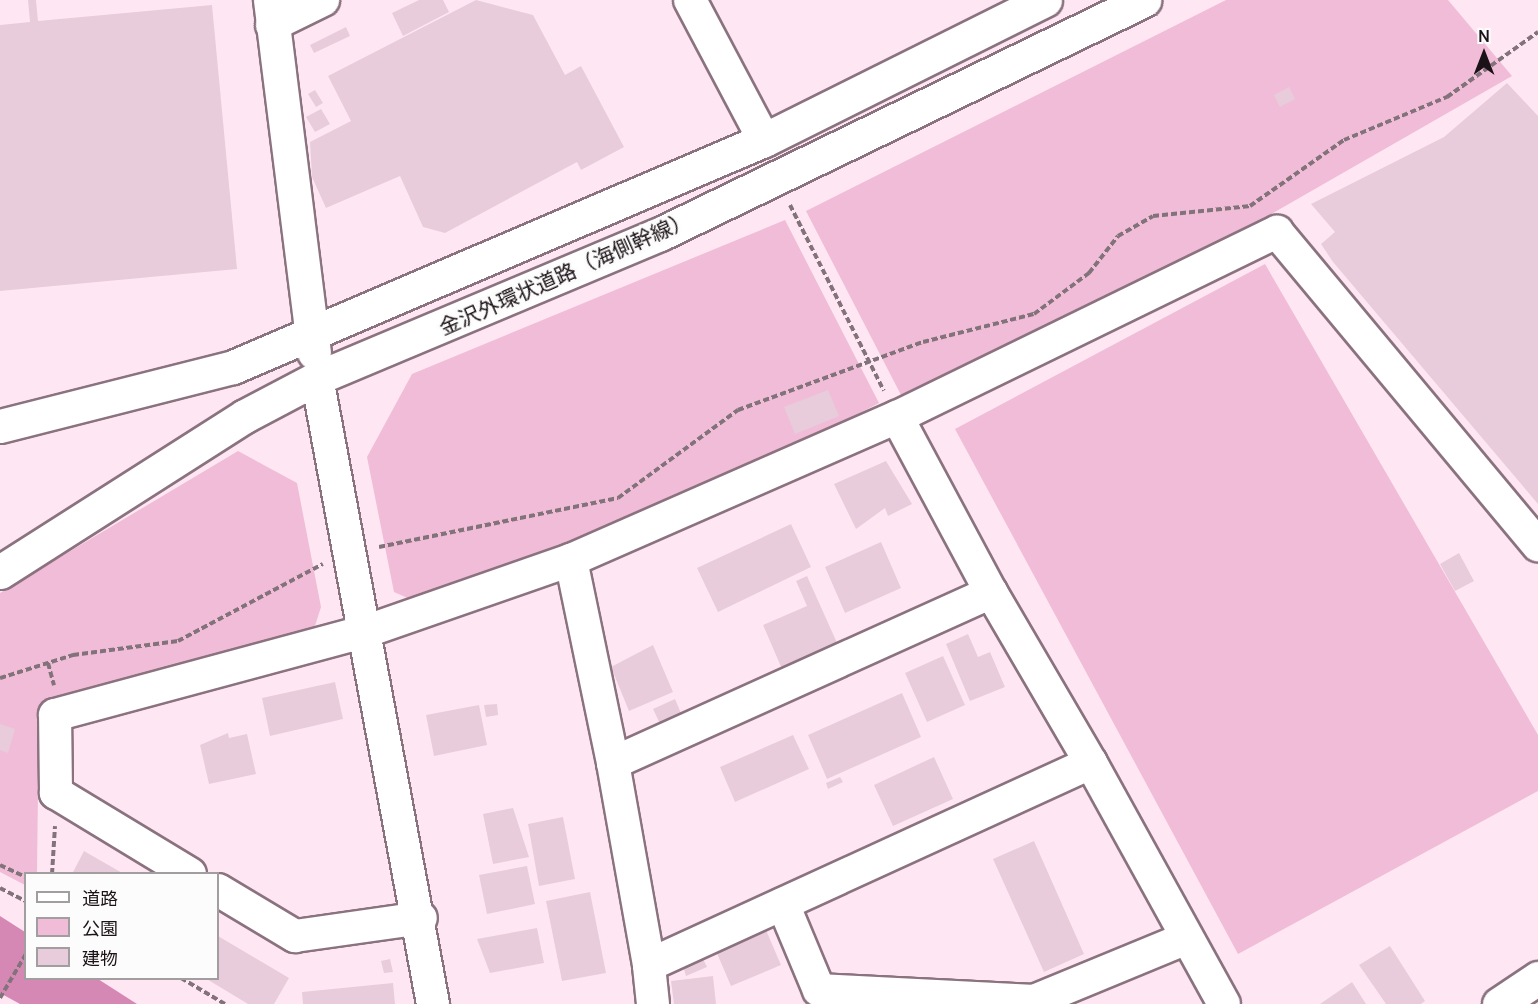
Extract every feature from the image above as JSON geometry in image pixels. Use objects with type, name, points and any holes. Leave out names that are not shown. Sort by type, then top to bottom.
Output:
[{"type":"street","points":[[323,0],[271,13],[312,332],[321,421],[368,631],[421,918],[433,1004]]},
{"type":"street","points":[[690,0],[764,140]]},
{"type":"street","name":"金沢外環状道路（海側幹線）","points":[[0,426],[233,367],[764,140],[1045,0]]},
{"type":"street","name":"金沢外環状道路（海側幹線）","points":[[0,572],[245,416],[317,378],[541,287],[1144,0]]},
{"type":"street","points":[[188,872],[56,793],[55,715],[368,631],[571,560],[897,417],[1277,232],[1538,545]]},
{"type":"street","points":[[897,417],[991,592],[1091,763],[1224,1004]]},
{"type":"street","points":[[571,560],[613,763],[649,965],[653,1004]]},
{"type":"street","points":[[613,763],[991,592]]},
{"type":"street","points":[[649,965],[1091,763]]},
{"type":"street","points":[[219,891],[294,936],[421,918]]},
{"type":"street","points":[[783,904],[819,990],[1034,1001],[1187,938]]},
{"type":"street","points":[[1499,1004],[1538,978]]},
{"type":"path","points":[[0,678],[74,656],[178,641],[302,572],[351,555],[618,498],[738,410],[984,322],[1034,314],[1089,273],[1118,236],[1153,216],[1250,206],[1344,140],[1447,97],[1538,32]]},
{"type":"path","points":[[776,177],[897,417]]},
{"type":"path","points":[[52,872],[56,793]]},
{"type":"path","points":[[0,865],[24,876]]},
{"type":"path","points":[[0,888],[24,900]]},
{"type":"path","points":[[0,998],[24,957]]},
{"type":"path","points":[[184,980],[225,1004]]},
{"type":"green space","points":[[1226,0],[1448,0],[1512,76],[1240,232],[901,395],[806,211]]},
{"type":"green space","points":[[785,220],[879,403],[793,448],[607,528],[412,600],[394,592],[367,457],[412,374]]},
{"type":"green space","points":[[1265,264],[1538,735],[1538,791],[1238,954],[955,429]]},
{"type":"green space","points":[[238,451],[297,483],[321,607],[314,629],[39,710],[37,872],[24,872],[24,884],[0,872],[0,593]]},
{"type":"shaded area","points":[[0,916],[24,931],[24,980],[100,980],[137,1004],[20,1004],[0,993]]},
{"type":"building","points":[[28,0],[36,0],[38,21],[212,5],[237,269],[0,291],[0,25],[30,22]]},
{"type":"building","points":[[419,0],[443,0],[449,12],[403,36],[392,13]]},
{"type":"building","points":[[476,0],[533,15],[565,75],[581,66],[624,147],[581,170],[577,162],[445,233],[423,227],[400,176],[326,208],[312,177],[310,142],[351,121],[328,76]]},
{"type":"building","points":[[346,27],[350,36],[314,53],[310,45]]},
{"type":"building","points":[[1507,83],[1538,116],[1538,504],[1333,262],[1321,244],[1335,232],[1311,204],[1444,137]]},
{"type":"building","points":[[1289,87],[1295,99],[1280,107],[1274,95]]},
{"type":"building","points":[[315,90],[323,103],[316,107],[308,94]]},
{"type":"building","points":[[321,109],[330,124],[315,132],[306,117]]},
{"type":"building","points":[[828,390],[839,416],[795,434],[784,407]]},
{"type":"building","points":[[886,461],[912,504],[888,516],[885,508],[856,529],[834,484]]},
{"type":"building","points":[[791,524],[811,567],[718,612],[697,568]]},
{"type":"building","points":[[881,542],[901,588],[845,613],[825,567]]},
{"type":"building","points":[[1459,553],[1474,581],[1455,591],[1440,564]]},
{"type":"building","points":[[807,576],[838,645],[782,669],[763,625],[807,606],[796,581]]},
{"type":"building","points":[[968,634],[978,657],[990,652],[1005,687],[970,701],[946,644]]},
{"type":"building","points":[[653,645],[673,692],[629,711],[611,667]]},
{"type":"building","points":[[943,656],[965,705],[927,722],[905,673]]},
{"type":"building","points":[[335,682],[343,719],[270,736],[262,698]]},
{"type":"building","points":[[902,693],[921,737],[827,779],[808,735]]},
{"type":"building","points":[[675,699],[683,718],[662,728],[653,709]]},
{"type":"building","points":[[497,704],[498,715],[486,717],[484,705]]},
{"type":"building","points":[[479,705],[487,745],[434,756],[426,715]]},
{"type":"building","points":[[0,724],[15,729],[8,753],[0,750]]},
{"type":"building","points":[[228,733],[229,738],[247,734],[256,774],[209,784],[200,745]]},
{"type":"building","points":[[793,735],[809,769],[735,802],[720,767]]},
{"type":"building","points":[[934,757],[953,799],[893,826],[874,785]]},
{"type":"building","points":[[840,777],[843,782],[828,789],[826,783]]},
{"type":"building","points":[[513,808],[529,857],[493,864],[483,814]]},
{"type":"building","points":[[563,817],[575,879],[539,886],[528,824]]},
{"type":"building","points":[[1034,841],[1084,954],[1044,972],[993,859]]},
{"type":"building","points":[[84,851],[121,872],[73,872]]},
{"type":"building","points":[[527,866],[535,904],[487,914],[479,875]]},
{"type":"building","points":[[590,892],[606,973],[562,981],[546,901]]},
{"type":"building","points":[[537,928],[544,963],[490,973],[477,939]]},
{"type":"building","points":[[766,930],[781,965],[731,986],[716,951]]},
{"type":"building","points":[[219,937],[289,978],[274,1004],[248,1004],[208,980],[219,980]]},
{"type":"building","points":[[1390,946],[1425,1001],[1421,1004],[1386,1004],[1359,965]]},
{"type":"building","points":[[702,957],[707,967],[686,976],[683,966]]},
{"type":"building","points":[[390,959],[393,972],[384,973],[381,961]]},
{"type":"building","points":[[713,976],[716,1004],[674,1004],[671,981]]},
{"type":"building","points":[[1352,982],[1366,1004],[1320,1004]]},
{"type":"building","points":[[393,983],[395,1004],[303,1004],[302,992]]}]
